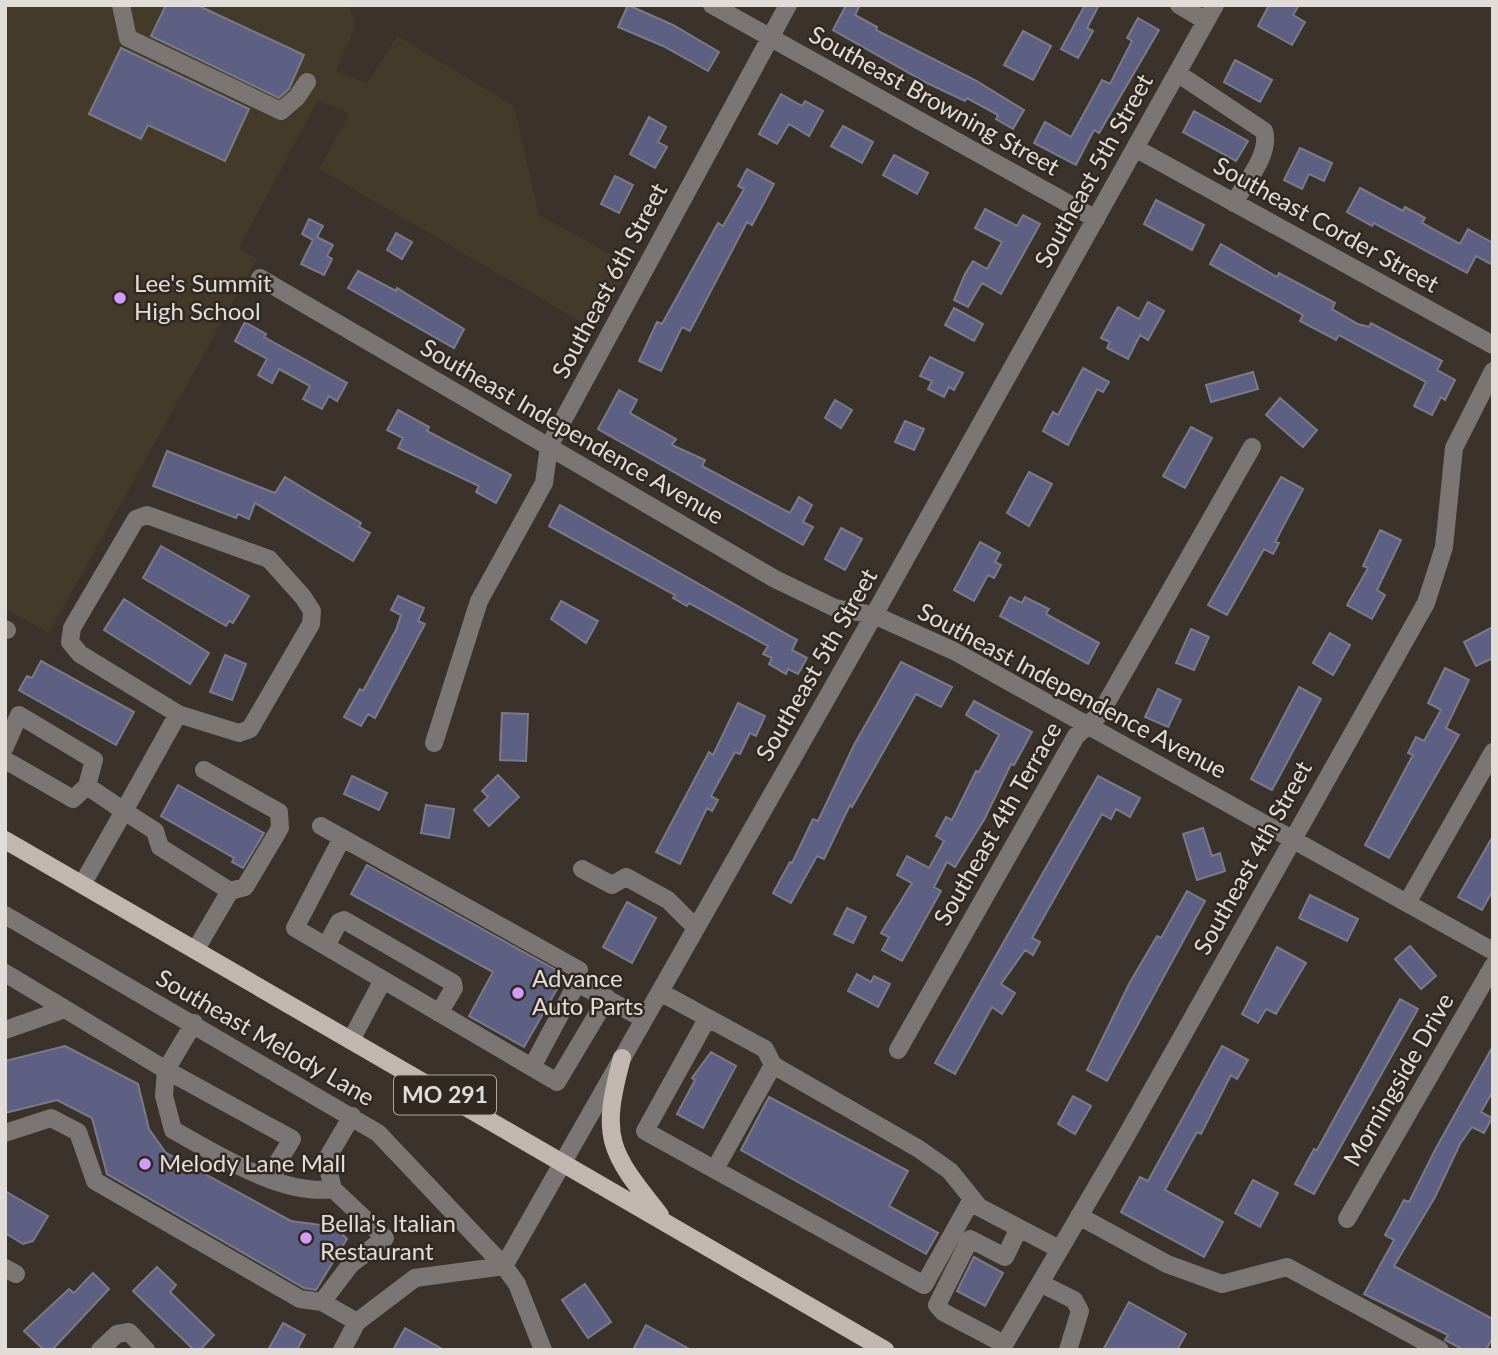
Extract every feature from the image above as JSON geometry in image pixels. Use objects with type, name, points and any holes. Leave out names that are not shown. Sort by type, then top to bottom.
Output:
[{"type":"main road","name":"MO 291","points":[[5,840],[885,1350]]},
{"type":"main road","points":[[622,1058],[609,1121],[612,1144],[624,1170],[666,1223]]},
{"type":"street","points":[[121,5],[128,38],[281,111],[297,97],[307,82]]},
{"type":"street","name":"Southeast Browning Street","points":[[712,5],[1096,219]]},
{"type":"street","name":"Southeast 6th Street","points":[[434,743],[479,601],[544,483],[549,446],[788,5]]},
{"type":"street","points":[[1179,5],[1210,13]]},
{"type":"street","name":"Southeast 5th Street","points":[[504,1266],[874,615],[1210,13]]},
{"type":"street","points":[[1177,73],[1264,131],[1264,152],[1234,203]]},
{"type":"street","name":"Southeast Corder Street","points":[[1135,148],[1493,345]]},
{"type":"street","name":"Southeast Independence Avenue","points":[[260,278],[775,579],[847,612],[874,615],[954,651],[1493,951]]},
{"type":"street","name":"Southeast 4th Street","points":[[1002,1347],[1426,603],[1444,547],[1454,448],[1493,371]]},
{"type":"street","name":"Southeast 4th Terrace","points":[[898,1050],[1084,725],[1100,714],[1252,447]]},
{"type":"street","points":[[147,515],[269,559],[312,611],[311,624],[250,729],[239,733],[178,714],[80,654],[70,642],[72,628],[135,519],[147,515]]},
{"type":"street","points":[[83,883],[178,714]]},
{"type":"street","points":[[5,747],[19,715],[94,760],[87,786],[73,799],[5,760]]},
{"type":"street","points":[[1407,903],[1493,752]]},
{"type":"street","points":[[196,949],[230,891],[245,887],[280,828],[279,812],[204,770]]},
{"type":"street","points":[[87,786],[155,831],[160,847],[230,891]]},
{"type":"street","points":[[321,826],[579,970],[577,983],[532,1067]]},
{"type":"street","points":[[342,838],[295,928],[557,1082],[607,998]]},
{"type":"street","points":[[582,869],[612,885],[626,877],[668,900],[696,928]]},
{"type":"street","name":"Southeast Melody Lane","points":[[5,915],[352,1116],[392,1145],[475,1238],[504,1266]]},
{"type":"street","points":[[326,946],[339,922],[344,920],[453,983],[454,988],[439,1013]]},
{"type":"street","name":"Morningside Drive","points":[[1347,1219],[1493,966]]},
{"type":"street","points":[[5,973],[166,1070],[292,1139],[273,1179]]},
{"type":"street","points":[[351,1040],[383,980]]},
{"type":"street","points":[[577,983],[645,1019]]},
{"type":"street","points":[[660,992],[765,1049],[773,1065],[919,1149],[950,1171],[979,1207],[1059,1249]]},
{"type":"street","points":[[5,1030],[65,1009]]},
{"type":"street","points":[[707,1018],[645,1131],[924,1285],[972,1199]]},
{"type":"street","points":[[194,1023],[166,1070],[164,1096],[173,1130],[252,1172],[313,1192],[333,1189]]},
{"type":"street","points":[[715,1170],[773,1065]]},
{"type":"street","points":[[322,1302],[351,1264],[385,1238],[333,1189],[326,1160],[352,1116]]},
{"type":"street","points":[[5,1133],[51,1118],[78,1132],[95,1181],[300,1299],[322,1302],[357,1322]]},
{"type":"street","points":[[1079,1216],[1167,1264],[1222,1284],[1287,1267],[1440,1350]]},
{"type":"street","points":[[1002,1347],[943,1312],[937,1305],[970,1239],[1004,1257],[1019,1228]]},
{"type":"street","points":[[342,1350],[357,1322],[415,1278],[504,1266],[517,1284],[543,1350]]},
{"type":"street","points":[[1040,1283],[1074,1300],[1080,1311],[1068,1350]]},
{"type":"street","points":[[100,1350],[117,1334],[129,1332],[146,1350]]},
{"type":"shaded area","name":"Lee's Summit High School","points":[[5,5],[348,5],[356,24],[336,71],[367,83],[397,36],[514,106],[539,215],[632,266],[595,330],[319,169],[349,114],[318,100],[239,248],[257,259],[49,633],[5,609]]},
{"type":"building","points":[[166,5],[197,5],[304,55],[289,89],[279,98],[151,36]]},
{"type":"building","points":[[628,5],[673,25],[719,52],[708,71],[663,46],[618,27]]},
{"type":"building","points":[[846,5],[860,5],[855,15],[877,27],[876,30],[975,80],[1024,110],[1013,129],[996,119],[998,115],[967,98],[965,101],[927,83],[833,30]]},
{"type":"building","points":[[1085,5],[1099,5],[1087,28],[1093,31],[1078,58],[1061,49]]},
{"type":"building","points":[[1269,5],[1299,5],[1293,15],[1305,22],[1292,45],[1258,26]]},
{"type":"building","points":[[1138,18],[1159,30],[1099,133],[1094,130],[1076,165],[1034,143],[1045,122],[1071,137],[1102,80],[1110,84],[1132,41],[1127,38]]},
{"type":"building","points":[[1023,31],[1051,46],[1033,80],[1004,65]]},
{"type":"building","points":[[121,48],[249,109],[225,161],[148,125],[141,139],[89,114]]},
{"type":"building","points":[[1235,60],[1272,80],[1260,102],[1224,82]]},
{"type":"building","points":[[781,94],[802,106],[805,101],[823,111],[809,136],[789,124],[777,144],[759,134]]},
{"type":"building","points":[[1194,111],[1248,141],[1236,161],[1183,132]]},
{"type":"building","points":[[649,117],[666,127],[658,142],[667,147],[655,168],[630,154]]},
{"type":"building","points":[[843,126],[873,142],[862,163],[831,146]]},
{"type":"building","points":[[1300,148],[1332,163],[1324,181],[1309,174],[1302,189],[1284,180]]},
{"type":"building","points":[[894,155],[928,173],[917,194],[883,175]]},
{"type":"building","points":[[747,169],[774,184],[752,225],[747,222],[690,331],[682,327],[661,371],[639,361],[657,322],[662,324],[718,223],[723,226],[744,189],[738,186]]},
{"type":"building","points":[[615,176],[633,185],[619,213],[601,204]]},
{"type":"building","points":[[1360,188],[1403,211],[1405,207],[1425,218],[1422,223],[1460,244],[1468,229],[1493,243],[1493,265],[1476,256],[1467,273],[1374,223],[1372,226],[1347,212]]},
{"type":"building","points":[[1156,200],[1204,225],[1192,250],[1144,224]]},
{"type":"building","points":[[985,209],[1017,226],[1023,215],[1040,224],[1001,294],[982,283],[968,307],[954,300],[965,274],[973,261],[987,269],[1002,242],[975,228]]},
{"type":"building","points":[[309,219],[323,226],[317,237],[333,245],[327,256],[332,259],[324,275],[301,264],[313,240],[302,234]]},
{"type":"building","points":[[396,233],[412,242],[402,259],[387,250]]},
{"type":"building","points":[[1221,244],[1277,277],[1279,273],[1335,303],[1332,309],[1358,324],[1369,327],[1371,323],[1442,361],[1437,370],[1455,380],[1445,400],[1441,397],[1432,415],[1414,406],[1426,382],[1339,335],[1336,340],[1300,321],[1303,315],[1210,264]]},
{"type":"building","points":[[358,271],[396,291],[397,288],[464,329],[454,348],[348,288]]},
{"type":"building","points":[[1148,302],[1164,311],[1148,340],[1140,335],[1128,359],[1107,348],[1110,342],[1101,338],[1118,307],[1139,319]]},
{"type":"building","points":[[954,308],[983,324],[974,341],[945,325]]},
{"type":"building","points":[[245,322],[266,334],[264,337],[347,383],[337,401],[329,396],[322,409],[303,399],[310,386],[279,369],[272,383],[258,375],[267,359],[235,341]]},
{"type":"building","points":[[930,357],[963,373],[954,390],[949,387],[944,397],[928,389],[932,381],[920,376]]},
{"type":"building","points":[[1083,368],[1109,382],[1103,392],[1097,389],[1068,445],[1043,431],[1053,412],[1058,415]]},
{"type":"building","points":[[1253,372],[1258,389],[1211,402],[1206,385]]},
{"type":"building","points":[[619,390],[637,400],[630,413],[676,439],[672,445],[705,460],[702,466],[790,513],[799,497],[812,505],[803,522],[813,527],[803,545],[598,429]]},
{"type":"building","points":[[1280,398],[1317,430],[1303,447],[1266,415]]},
{"type":"building","points":[[835,400],[852,410],[841,428],[825,418]]},
{"type":"building","points":[[398,410],[429,427],[427,431],[511,475],[496,503],[476,492],[479,486],[398,448],[403,438],[387,430]]},
{"type":"building","points":[[905,421],[924,429],[914,450],[895,442]]},
{"type":"building","points":[[1191,427],[1212,438],[1185,488],[1163,476]]},
{"type":"building","points":[[167,451],[275,493],[285,477],[361,523],[359,527],[370,533],[353,561],[255,503],[249,519],[238,514],[236,518],[153,486]]},
{"type":"building","points":[[1029,472],[1052,484],[1029,526],[1007,513]]},
{"type":"building","points":[[1281,477],[1303,489],[1275,542],[1279,543],[1273,554],[1264,549],[1227,615],[1208,605]]},
{"type":"building","points":[[560,505],[797,640],[792,650],[807,658],[798,674],[788,669],[786,674],[769,664],[772,658],[763,654],[768,646],[689,603],[687,606],[673,598],[675,595],[549,526]]},
{"type":"building","points":[[841,528],[862,539],[845,570],[825,559]]},
{"type":"building","points":[[1380,530],[1401,540],[1377,590],[1385,595],[1372,619],[1347,605],[1368,568],[1363,566]]},
{"type":"building","points":[[980,542],[1000,553],[995,562],[1001,565],[994,578],[988,575],[974,601],[954,590]]},
{"type":"building","points":[[161,546],[249,596],[233,623],[229,621],[226,626],[143,578]]},
{"type":"building","points":[[398,596],[424,608],[418,621],[425,624],[375,718],[368,714],[361,726],[344,717],[360,689],[363,691],[396,630],[401,615],[391,610]]},
{"type":"building","points":[[1010,597],[1022,603],[1025,597],[1049,609],[1046,614],[1099,643],[1088,664],[1000,616]]},
{"type":"building","points":[[124,599],[209,653],[190,684],[104,630]]},
{"type":"building","points":[[561,601],[598,621],[586,643],[551,619]]},
{"type":"building","points":[[1493,627],[1493,658],[1476,666],[1464,642]]},
{"type":"building","points":[[1191,629],[1209,637],[1194,670],[1176,663]]},
{"type":"building","points":[[1330,633],[1350,645],[1333,675],[1313,663]]},
{"type":"building","points":[[225,655],[246,664],[232,700],[210,692]]},
{"type":"building","points":[[41,661],[134,712],[116,745],[19,690],[27,676],[32,678]]},
{"type":"building","points":[[901,662],[952,687],[941,707],[916,694],[852,807],[850,805],[824,859],[817,856],[791,903],[773,893],[790,862],[792,863],[813,819],[818,821],[854,745]]},
{"type":"building","points":[[1445,668],[1469,680],[1446,728],[1459,735],[1389,858],[1365,845],[1413,755],[1408,753],[1416,737],[1424,741],[1441,710],[1428,703]]},
{"type":"building","points":[[1299,687],[1321,699],[1272,790],[1251,779]]},
{"type":"building","points":[[1158,689],[1181,700],[1168,727],[1145,717]]},
{"type":"building","points":[[974,701],[1032,732],[1014,765],[1011,764],[985,818],[955,867],[947,862],[934,887],[941,891],[902,961],[882,950],[889,937],[881,933],[912,883],[897,875],[907,856],[929,868],[944,841],[936,836],[946,817],[952,820],[976,771],[979,772],[999,735],[966,715]]},
{"type":"building","points":[[738,703],[765,716],[756,736],[750,733],[740,754],[735,752],[711,796],[718,800],[712,811],[707,808],[680,864],[656,852],[709,752],[713,755]]},
{"type":"building","points":[[502,713],[528,714],[526,761],[500,760]]},
{"type":"building","points":[[498,775],[519,797],[489,826],[474,810],[488,797],[482,791]]},
{"type":"building","points":[[352,776],[387,793],[379,810],[344,794]]},
{"type":"building","points":[[1098,776],[1140,798],[1130,817],[1116,809],[1111,819],[1102,814],[1032,938],[1040,942],[1033,955],[1025,950],[1001,984],[1015,993],[1002,1014],[992,1007],[955,1074],[935,1063]]},
{"type":"building","points":[[178,785],[264,833],[243,868],[232,862],[234,858],[161,816]]},
{"type":"building","points":[[426,805],[454,809],[449,838],[421,833]]},
{"type":"building","points":[[1203,828],[1212,856],[1220,853],[1225,871],[1197,880],[1183,834]]},
{"type":"building","points":[[1493,836],[1493,890],[1482,910],[1458,897]]},
{"type":"building","points":[[367,865],[565,975],[524,1047],[469,1016],[493,972],[351,894]]},
{"type":"building","points":[[1187,891],[1205,901],[1107,1081],[1087,1070],[1129,984],[1157,936],[1161,938]]},
{"type":"building","points":[[1310,895],[1358,919],[1347,941],[1299,918]]},
{"type":"building","points":[[627,902],[656,918],[632,963],[603,947]]},
{"type":"building","points":[[847,908],[866,917],[853,943],[834,934]]},
{"type":"building","points":[[1410,946],[1436,976],[1421,989],[1395,959]]},
{"type":"building","points":[[1277,947],[1306,963],[1276,1014],[1266,1009],[1258,1023],[1242,1014]]},
{"type":"building","points":[[857,974],[871,982],[874,976],[890,984],[878,1007],[848,991]]},
{"type":"building","points":[[1400,999],[1418,1009],[1314,1194],[1295,1184],[1314,1149],[1317,1150]]},
{"type":"building","name":"Melody Lane Mall","points":[[65,1046],[138,1084],[149,1129],[166,1153],[291,1221],[335,1227],[347,1239],[316,1290],[304,1288],[107,1174],[92,1118],[57,1100],[5,1113],[5,1061]]},
{"type":"building","points":[[1222,1046],[1248,1060],[1237,1079],[1231,1075],[1201,1134],[1197,1132],[1165,1190],[1223,1222],[1204,1257],[1121,1212],[1140,1177],[1148,1181]]},
{"type":"building","points":[[1493,1046],[1493,1091],[1481,1112],[1492,1118],[1484,1133],[1472,1127],[1460,1144],[1435,1197],[1394,1266],[1493,1319],[1493,1337],[1486,1350],[1464,1350],[1445,1340],[1448,1335],[1364,1294],[1394,1240],[1385,1235],[1404,1200],[1409,1202]]},
{"type":"building","points":[[711,1052],[736,1066],[703,1128],[677,1114],[695,1080],[692,1078]]},
{"type":"building","points":[[1073,1096],[1091,1106],[1075,1134],[1058,1124]]},
{"type":"building","points":[[769,1097],[908,1171],[889,1206],[938,1233],[926,1254],[741,1150]]},
{"type":"building","points":[[1253,1180],[1278,1193],[1260,1227],[1235,1213]]},
{"type":"building","points":[[5,1191],[48,1216],[33,1241],[23,1244],[5,1233]]},
{"type":"building","points":[[974,1257],[1003,1273],[985,1306],[957,1291]]},
{"type":"building","points":[[157,1267],[176,1285],[170,1292],[214,1335],[200,1350],[194,1350],[133,1291]]},
{"type":"building","points":[[93,1273],[109,1289],[52,1350],[44,1350],[24,1331],[69,1289],[74,1293]]},
{"type":"building","points":[[585,1284],[611,1322],[588,1338],[562,1300]]},
{"type":"building","points":[[1129,1302],[1186,1334],[1177,1350],[1103,1350]]},
{"type":"building","points":[[283,1323],[305,1335],[297,1350],[268,1350]]},
{"type":"building","points":[[646,1325],[691,1350],[633,1350]]},
{"type":"building","points":[[405,1328],[444,1350],[393,1350]]},
{"type":"place","name":"Lee's Summit High School","points":[[120,298]]},
{"type":"place","name":"Advance Auto Parts","points":[[518,993]]},
{"type":"place","name":"Melody Lane Mall","points":[[145,1164]]},
{"type":"place","name":"Bella's Italian Restaurant","points":[[306,1238]]}]
